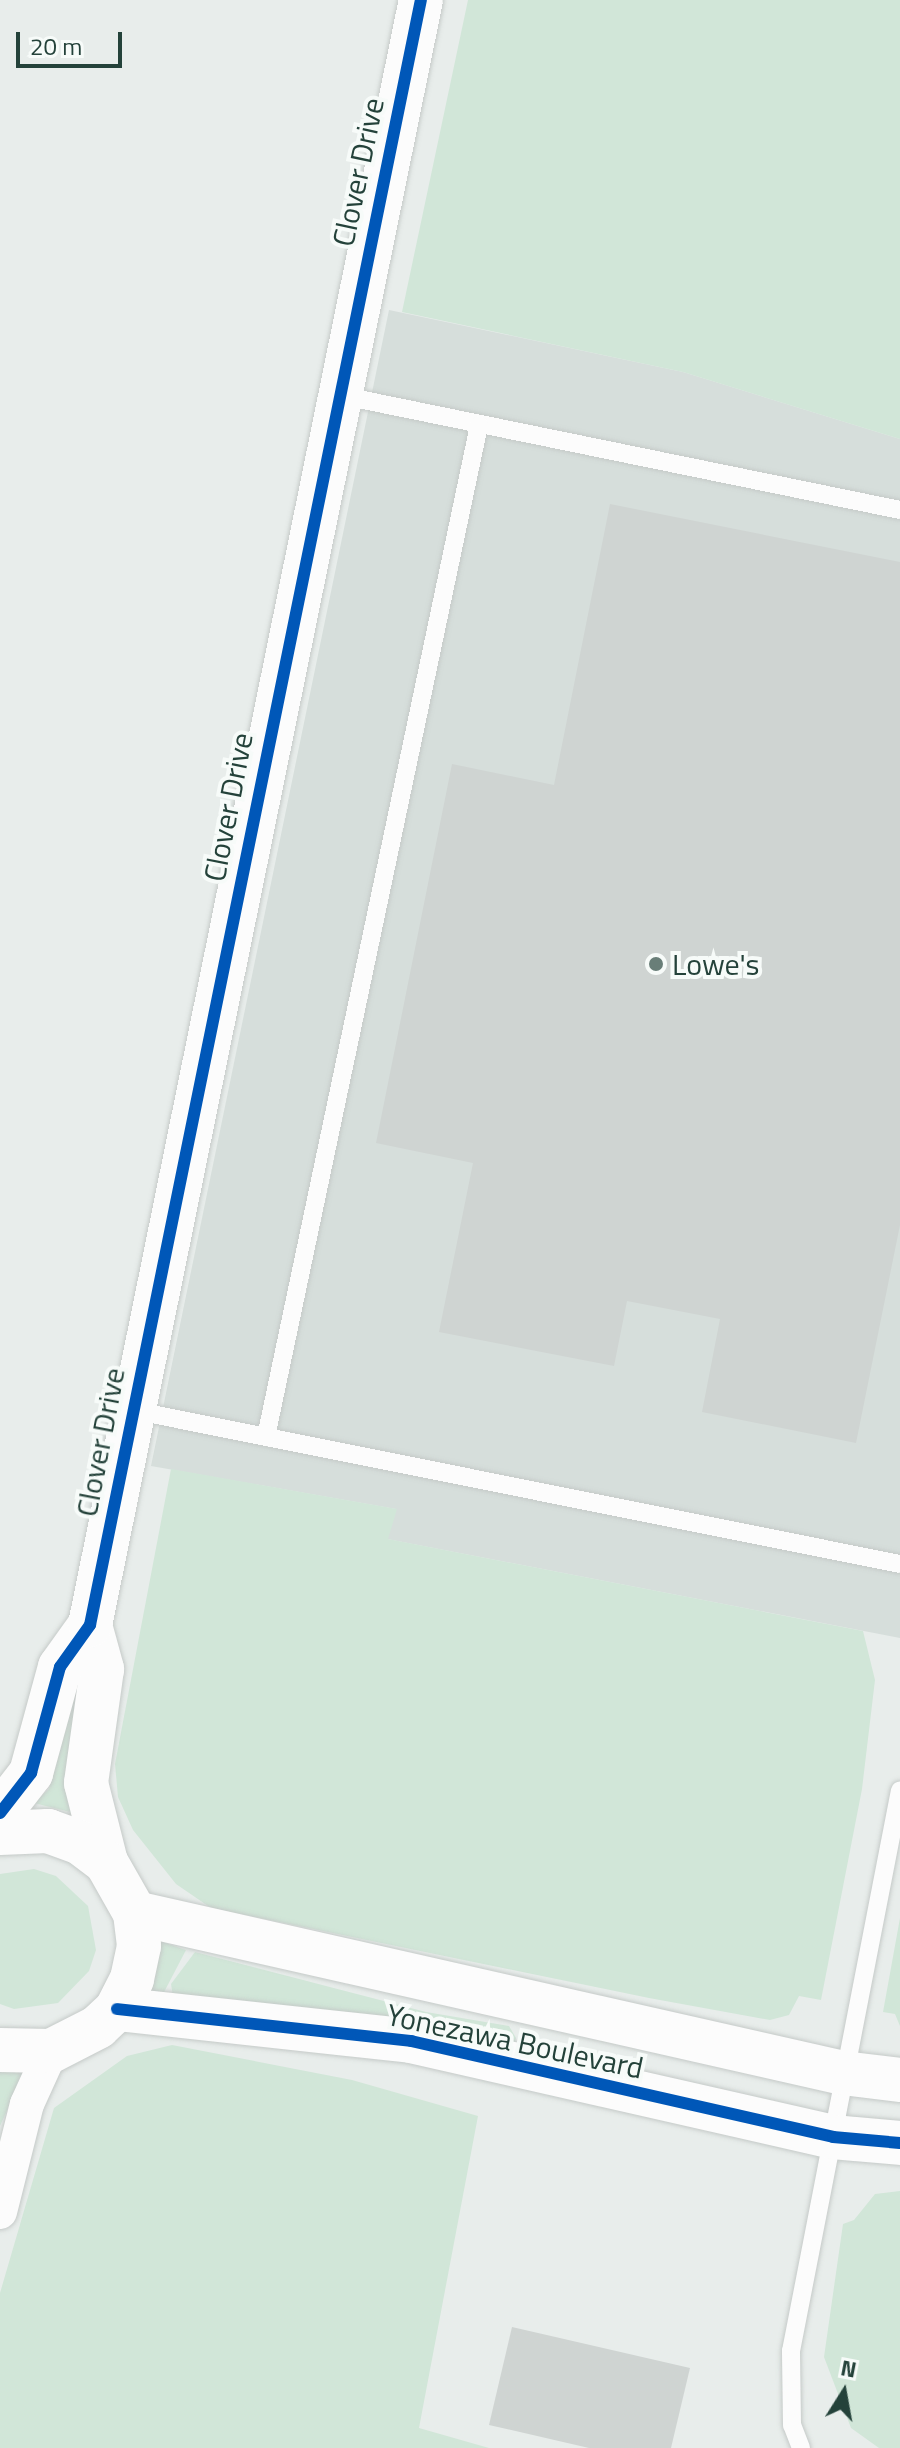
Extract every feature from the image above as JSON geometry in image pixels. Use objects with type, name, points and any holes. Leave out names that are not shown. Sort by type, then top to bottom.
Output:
[{"type":"street","name":"Clover Drive","points":[[90,1625],[338,395],[421,0]]},
{"type":"street","points":[[0,1813],[31,1773],[60,1667],[90,1625]]},
{"type":"street","points":[[0,2050],[51,2051],[76,2042],[117,2009],[132,1979],[139,1946],[135,1913],[106,1862],[86,1783],[102,1669],[90,1625]]},
{"type":"street","points":[[0,1833],[48,1831],[79,1842],[106,1862]]},
{"type":"street","name":"Yonezawa Boulevard","points":[[135,1913],[843,2073],[900,2080]]},
{"type":"street","name":"Yonezawa Boulevard","points":[[117,2009],[411,2041],[833,2137],[900,2143]]},
{"type":"street","points":[[0,2212],[27,2104],[51,2051]]},
{"type":"lane","points":[[338,395],[900,510]]},
{"type":"lane","points":[[266,1437],[479,425]]},
{"type":"lane","points":[[132,1410],[900,1564]]},
{"type":"lane","points":[[801,2448],[792,2425],[791,2351],[900,1790]]},
{"type":"shaded area","points":[[389,310],[683,372],[900,439],[900,1638],[387,1539],[396,1509],[151,1466]]},
{"type":"green space","points":[[468,0],[900,0],[900,439],[683,372],[402,312]]},
{"type":"green space","points":[[171,1469],[397,1509],[388,1539],[863,1631],[875,1680],[862,1789],[821,2000],[799,1996],[789,2015],[770,2020],[211,1908],[176,1884],[133,1830],[118,1797],[115,1764]]},
{"type":"green space","points":[[73,1681],[84,1683],[74,1813],[34,1803],[49,1789]]},
{"type":"green space","points":[[34,1869],[56,1876],[88,1906],[96,1950],[89,1971],[58,2003],[14,2009],[0,2004],[0,1874]]},
{"type":"green space","points":[[900,1918],[900,2026],[895,2014],[883,2012]]},
{"type":"green space","points":[[160,1941],[186,1950],[161,1998],[147,1996]]},
{"type":"green space","points":[[195,1952],[426,2012],[509,2026],[516,2038],[513,2049],[173,1996],[171,1984]]},
{"type":"green space","points":[[172,2045],[352,2080],[478,2116],[419,2428],[489,2448],[0,2448],[0,2293],[54,2108],[127,2056]]},
{"type":"green space","points":[[0,2067],[24,2072],[0,2126]]},
{"type":"green space","points":[[900,2191],[900,2448],[879,2448],[851,2428],[824,2357],[843,2224],[854,2220],[875,2194]]},
{"type":"building","name":"Lowe's","points":[[610,504],[900,562],[900,1225],[856,1443],[702,1412],[720,1319],[627,1301],[614,1366],[439,1332],[473,1163],[376,1143],[452,764],[554,785]]},
{"type":"building","points":[[512,2327],[690,2368],[671,2448],[589,2448],[489,2425]]},
{"type":"cycle path","points":[[0,1813],[31,1773],[60,1667],[90,1625],[421,0]]},
{"type":"cycle path","points":[[117,2009],[411,2041],[833,2137],[900,2143]]},
{"type":"place","name":"Lowe's","points":[[656,964]]}]
